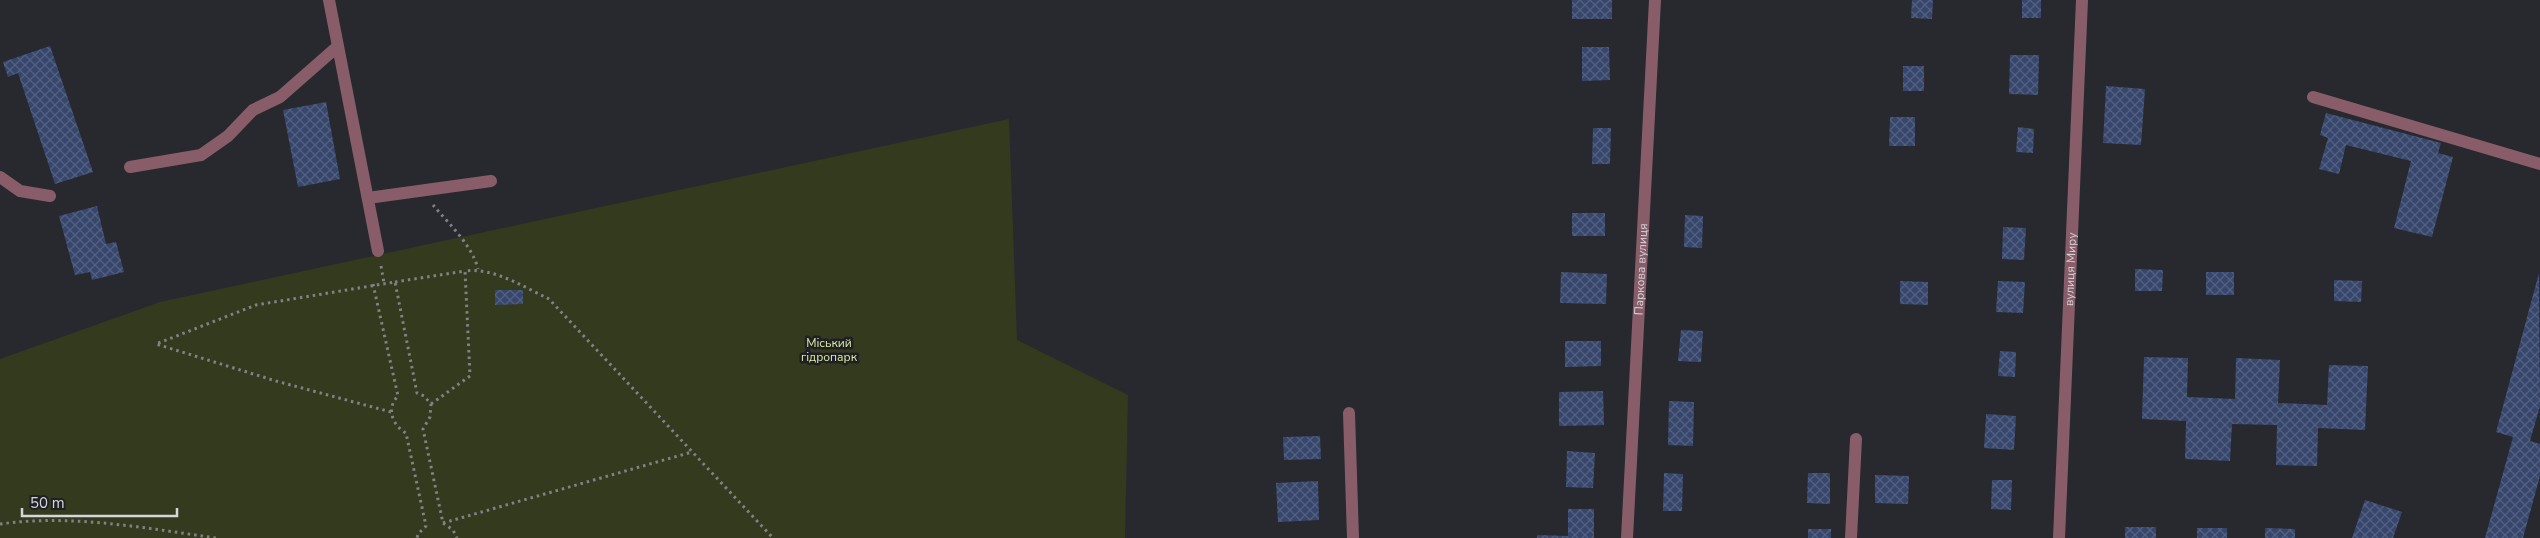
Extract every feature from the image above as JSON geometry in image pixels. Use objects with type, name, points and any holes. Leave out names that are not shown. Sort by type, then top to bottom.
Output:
[{"type":"street","points":[[329,0],[378,251]]},
{"type":"street","name":"Паркова вулиця","points":[[1628,538],[1655,0]]},
{"type":"street","name":"вулиця Миру","points":[[2059,538],[2082,0]]},
{"type":"street","points":[[130,167],[201,155],[228,136],[253,110],[280,97],[337,47]]},
{"type":"street","points":[[2313,97],[2540,164]]},
{"type":"street","points":[[0,177],[20,191],[50,196]]},
{"type":"street","points":[[368,198],[491,181]]},
{"type":"street","points":[[1349,413],[1353,538]]},
{"type":"street","points":[[1851,538],[1856,439]]},
{"type":"path","points":[[421,190],[463,240],[476,260],[478,269]]},
{"type":"path","points":[[391,412],[276,381],[156,344],[256,305],[373,284],[478,269],[509,280],[549,299],[773,538]]},
{"type":"path","points":[[431,404],[470,376],[465,271]]},
{"type":"path","points":[[395,282],[417,393],[424,396],[431,404],[430,416],[423,430],[442,523],[453,530],[457,538]]},
{"type":"path","points":[[373,284],[398,396],[393,401],[391,412],[395,424],[406,433],[426,526],[418,534],[417,538]]},
{"type":"path","points":[[442,523],[692,452]]},
{"type":"path","points":[[0,524],[30,520],[92,522],[216,538]]},
{"type":"green space","name":"Міський гідропарк","points":[[1009,119],[1017,340],[1128,395],[1125,538],[0,538],[0,359],[160,302]]},
{"type":"building","points":[[1572,0],[1612,0],[1612,19],[1572,19]]},
{"type":"building","points":[[1912,0],[1933,0],[1932,19],[1911,18]]},
{"type":"building","points":[[2022,0],[2041,0],[2041,18],[2022,18]]},
{"type":"building","points":[[50,46],[93,172],[55,184],[18,73],[8,77],[3,62]]},
{"type":"building","points":[[1582,47],[1609,47],[1610,80],[1582,81]]},
{"type":"building","points":[[2010,55],[2039,55],[2038,95],[2009,94]]},
{"type":"building","points":[[1903,66],[1924,66],[1924,91],[1903,91]]},
{"type":"building","points":[[2106,86],[2145,89],[2141,145],[2103,143]]},
{"type":"building","points":[[326,102],[340,179],[298,187],[283,110]]},
{"type":"building","points":[[2326,113],[2441,143],[2438,153],[2453,157],[2432,237],[2394,228],[2411,161],[2346,145],[2339,174],[2319,169],[2328,138],[2320,135]]},
{"type":"building","points":[[1890,117],[1915,117],[1915,146],[1889,146]]},
{"type":"building","points":[[2018,127],[2034,129],[2033,153],[2016,152]]},
{"type":"building","points":[[1593,128],[1611,128],[1610,164],[1592,164]]},
{"type":"building","points":[[97,206],[106,244],[116,242],[124,272],[92,280],[90,272],[75,275],[59,216]]},
{"type":"building","points":[[1572,213],[1605,213],[1605,236],[1572,236]]},
{"type":"building","points":[[1685,215],[1703,216],[1702,248],[1684,247]]},
{"type":"building","points":[[2003,227],[2026,228],[2024,260],[2002,259]]},
{"type":"building","points":[[2135,269],[2163,270],[2162,291],[2135,291]]},
{"type":"building","points":[[1561,272],[1607,274],[1606,304],[1560,303]]},
{"type":"building","points":[[2206,272],[2234,272],[2234,295],[2206,295]]},
{"type":"building","points":[[2539,273],[2540,406],[2530,441],[2540,444],[2540,476],[2523,538],[2485,538],[2513,437],[2496,432]]},
{"type":"building","points":[[2334,280],[2362,281],[2361,302],[2334,301]]},
{"type":"building","points":[[1900,281],[1928,282],[1928,305],[1900,304]]},
{"type":"building","points":[[1998,281],[2025,282],[2023,313],[1996,312]]},
{"type":"building","points":[[495,290],[523,290],[523,304],[495,305]]},
{"type":"building","points":[[1681,330],[1703,331],[1701,362],[1678,361]]},
{"type":"building","points":[[1565,341],[1601,341],[1601,366],[1565,367]]},
{"type":"building","points":[[2000,351],[2016,352],[2015,377],[1998,376]]},
{"type":"building","points":[[2144,357],[2188,358],[2187,397],[2235,399],[2236,358],[2280,360],[2278,403],[2327,405],[2329,365],[2368,366],[2365,430],[2318,428],[2317,466],[2276,465],[2277,425],[2232,424],[2230,461],[2185,459],[2186,421],[2142,419]]},
{"type":"building","points":[[1603,391],[1604,425],[1559,426],[1559,392]]},
{"type":"building","points":[[1669,401],[1694,402],[1693,446],[1668,445]]},
{"type":"building","points":[[1986,414],[2016,416],[2014,450],[1984,448]]},
{"type":"building","points":[[1320,436],[1321,459],[1284,460],[1283,437]]},
{"type":"building","points":[[1567,451],[1595,453],[1593,488],[1566,487]]},
{"type":"building","points":[[1664,473],[1683,474],[1682,511],[1663,511]]},
{"type":"building","points":[[1808,473],[1830,473],[1830,504],[1807,503]]},
{"type":"building","points":[[1875,475],[1909,476],[1908,504],[1875,503]]},
{"type":"building","points":[[1992,480],[2012,480],[2011,510],[1991,509]]},
{"type":"building","points":[[1318,481],[1319,520],[1278,522],[1276,483]]},
{"type":"building","points":[[2365,500],[2402,512],[2393,538],[2352,538]]},
{"type":"building","points":[[1568,509],[1594,509],[1594,538],[1537,538],[1537,535],[1568,536]]},
{"type":"building","points":[[2125,527],[2156,527],[2156,538],[2125,538]]},
{"type":"building","points":[[2197,528],[2227,528],[2227,538],[2197,538]]},
{"type":"building","points":[[2265,528],[2295,529],[2295,538],[2265,538]]},
{"type":"building","points":[[1808,529],[1831,529],[1831,538],[1808,538]]}]
